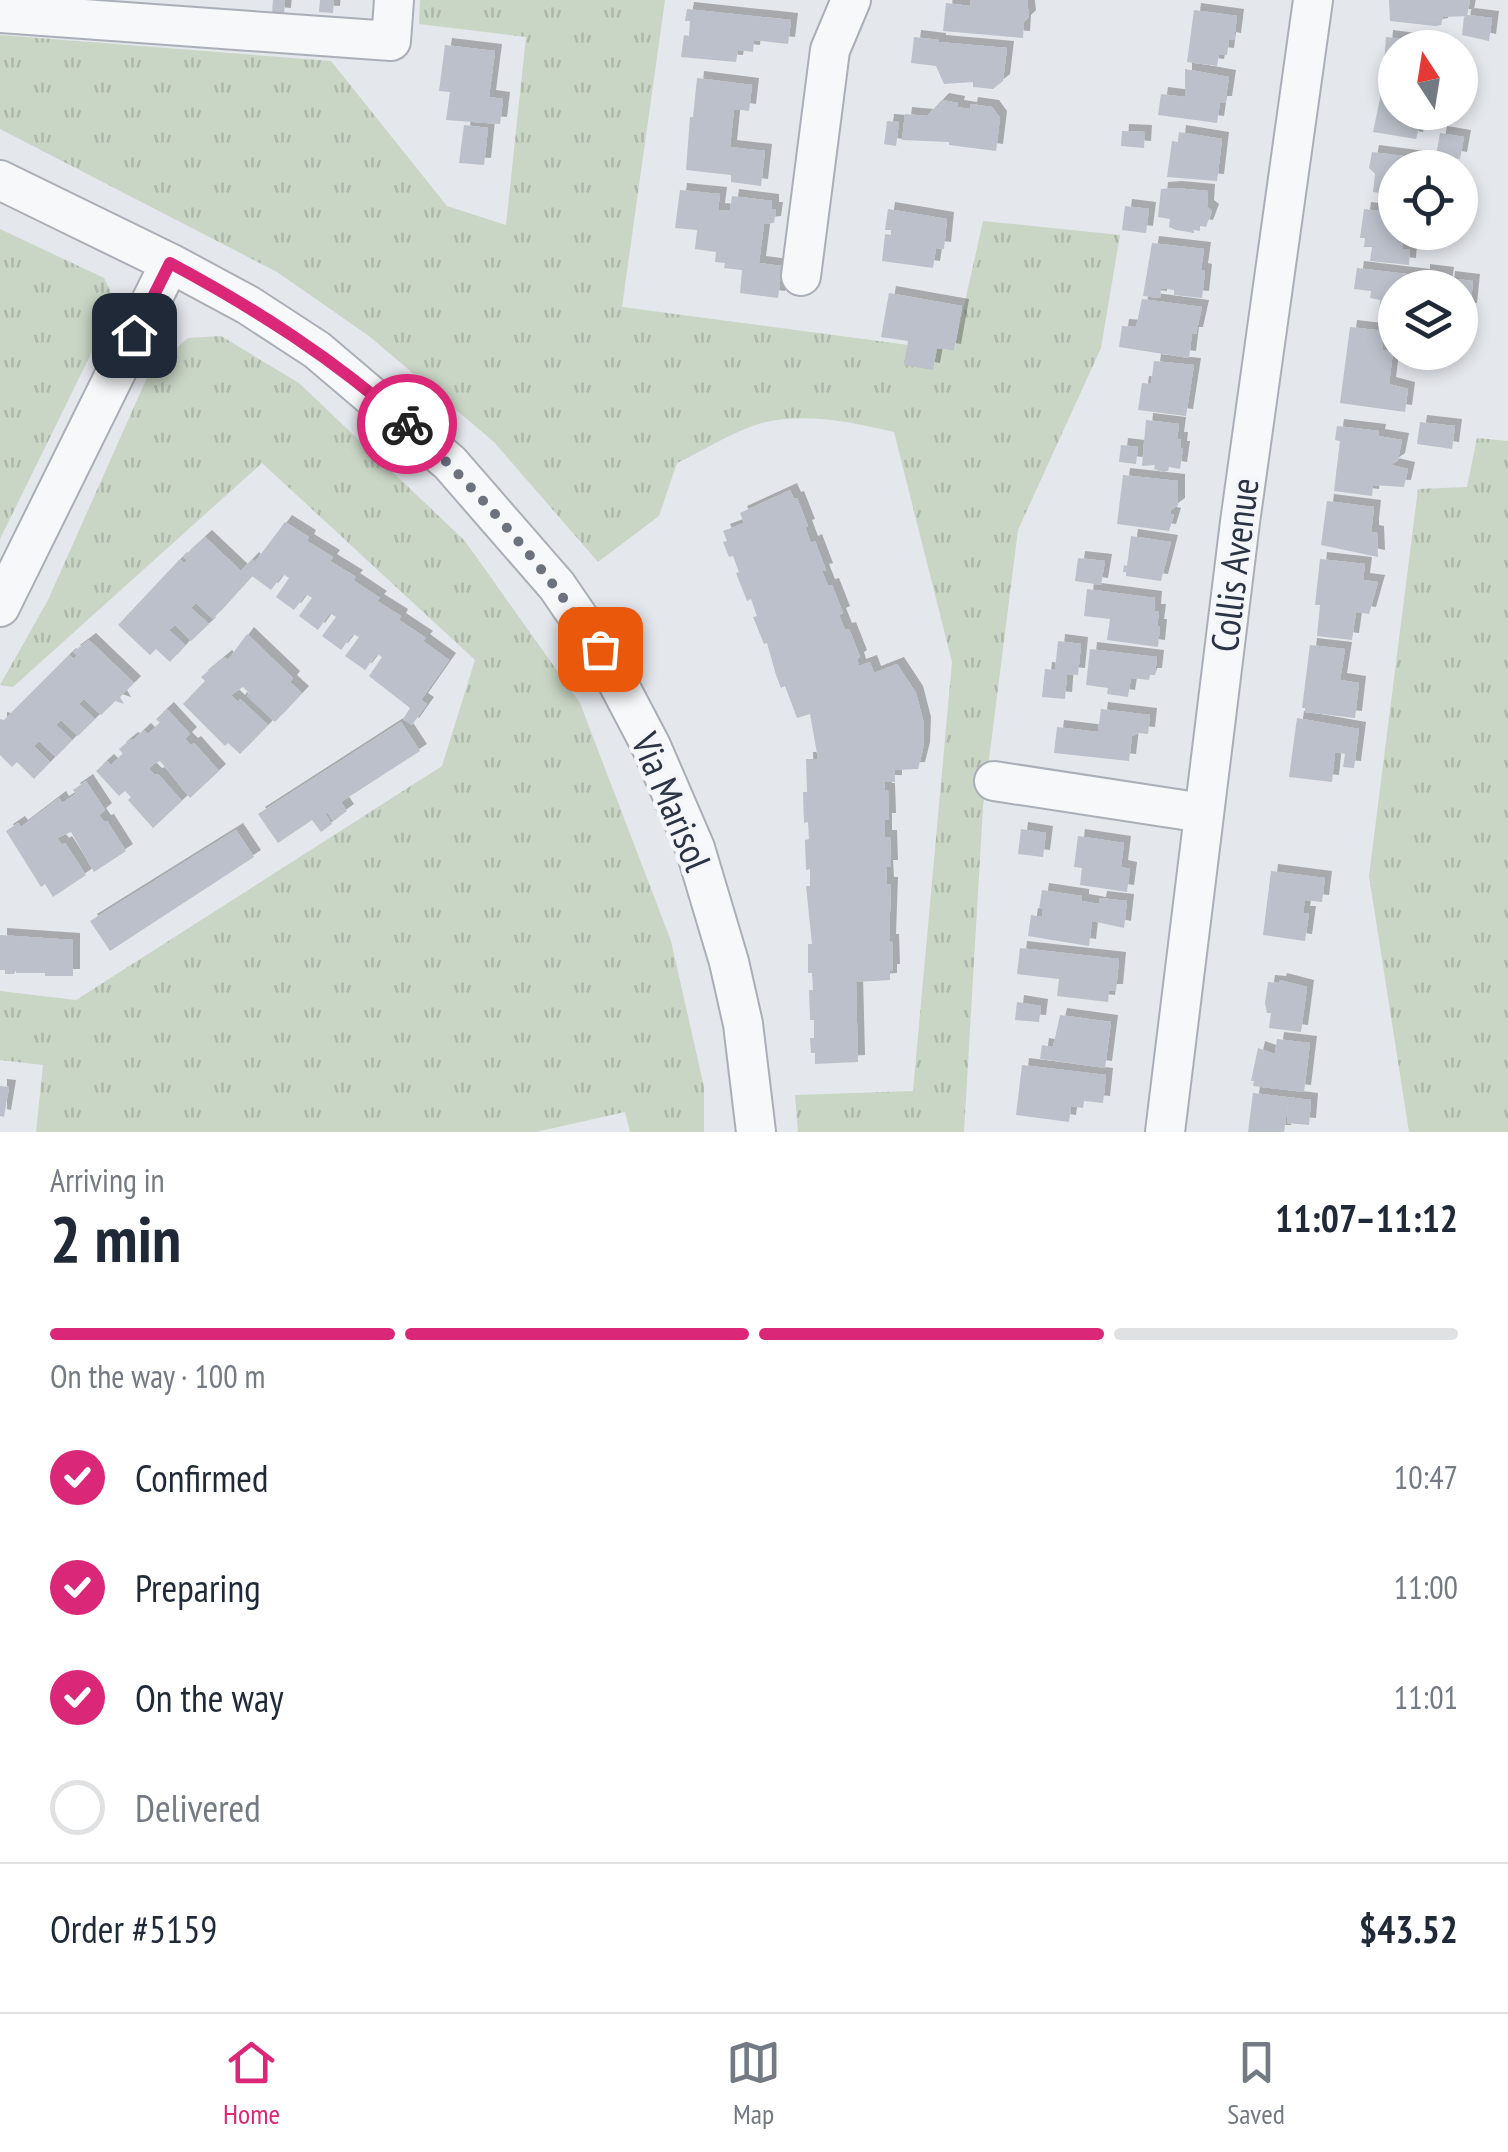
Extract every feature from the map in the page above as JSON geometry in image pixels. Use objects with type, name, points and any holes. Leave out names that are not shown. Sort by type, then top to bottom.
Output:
[{"type":"street","points":[[0,12],[390,40],[394,0]]},
{"type":"street","points":[[801,276],[830,50],[851,0]]},
{"type":"street","name":"Collis Avenue","points":[[1165,1132],[1203,813],[1312,0]]},
{"type":"street","name":"Via Marisol","points":[[0,180],[170,263],[248,305],[317,350],[438,452],[557,586],[600,649],[651,746],[695,848],[743,1024],[756,1132]]},
{"type":"street","points":[[0,607],[170,263]]},
{"type":"street","points":[[994,781],[1203,813]]},
{"type":"green space","points":[[420,0],[665,0],[622,307],[954,351],[983,221],[1120,235],[1101,348],[1018,530],[983,807],[964,1132],[798,1132],[795,1095],[913,1091],[952,662],[894,432],[812,418],[762,423],[740,431],[677,463],[659,516],[598,562],[494,442],[369,336],[277,272],[0,129],[0,35],[331,61],[447,206],[506,225],[526,37],[419,24]]},
{"type":"green space","points":[[0,229],[104,278],[116,303],[0,539]]},
{"type":"green space","points":[[221,336],[299,383],[465,541],[580,703],[671,941],[704,1087],[704,1132],[630,1132],[625,1112],[536,1132],[36,1132],[43,1065],[0,1060],[0,991],[76,1000],[442,766],[475,660],[262,463],[13,687],[0,685],[48,600],[150,371],[188,338]]},
{"type":"green space","points":[[1477,438],[1508,441],[1508,1132],[1409,1132],[1369,876],[1418,489],[1467,487]]},
{"type":"building","points":[[273,0],[285,0],[284,15],[272,14]]},
{"type":"building","points":[[320,0],[334,0],[333,13],[319,12]]},
{"type":"building","points":[[971,0],[1027,0],[1029,17],[1024,22],[1023,38],[943,31],[946,3],[970,6]]},
{"type":"building","points":[[1389,0],[1470,0],[1467,16],[1443,17],[1441,25],[1435,26],[1390,21]]},
{"type":"building","points":[[687,9],[791,20],[788,44],[754,40],[753,52],[738,50],[736,62],[681,57],[684,35],[689,36]]},
{"type":"building","points":[[1194,10],[1237,16],[1234,40],[1229,39],[1227,55],[1219,54],[1217,66],[1187,62]]},
{"type":"building","points":[[1464,17],[1492,18],[1489,41],[1478,39],[1478,30],[1463,30]]},
{"type":"building","points":[[914,37],[1007,48],[1003,81],[993,89],[973,87],[973,82],[944,84],[936,66],[911,63]]},
{"type":"building","points":[[445,45],[495,51],[489,97],[503,99],[500,124],[446,120],[450,92],[439,91]]},
{"type":"building","points":[[1185,69],[1229,77],[1217,123],[1158,115],[1161,94],[1185,97]]},
{"type":"building","points":[[697,78],[752,85],[749,111],[734,109],[730,147],[765,151],[761,186],[731,182],[731,175],[686,170]]},
{"type":"building","points":[[942,100],[970,109],[971,104],[992,107],[1000,118],[996,151],[949,142],[902,140],[905,114],[927,116]]},
{"type":"building","points":[[1378,108],[1378,130],[1418,130],[1416,139],[1373,132]]},
{"type":"building","points":[[887,121],[899,122],[896,146],[884,144]]},
{"type":"building","points":[[464,125],[488,128],[484,165],[459,163]]},
{"type":"building","points":[[1122,131],[1145,132],[1144,148],[1121,146]]},
{"type":"building","points":[[1179,132],[1222,139],[1217,181],[1167,177],[1172,141],[1178,142]]},
{"type":"building","points":[[1440,133],[1464,137],[1462,150],[1437,150]]},
{"type":"building","points":[[1372,152],[1378,153],[1378,193],[1373,192],[1375,174],[1369,168]]},
{"type":"building","points":[[1161,189],[1208,191],[1207,207],[1212,211],[1206,227],[1200,226],[1200,231],[1194,233],[1176,230],[1169,227],[1170,219],[1158,217]]},
{"type":"building","points":[[680,190],[720,194],[718,210],[730,211],[732,196],[772,201],[772,209],[776,209],[774,223],[764,224],[759,263],[782,266],[778,298],[740,293],[742,270],[724,268],[725,263],[715,262],[716,252],[695,249],[697,230],[675,228]]},
{"type":"building","points":[[1125,206],[1149,209],[1146,233],[1122,230]]},
{"type":"building","points":[[888,209],[947,219],[944,249],[936,248],[933,268],[882,261],[885,234],[891,235],[891,230],[885,230]]},
{"type":"building","points":[[1364,209],[1378,211],[1378,250],[1410,250],[1409,265],[1370,261],[1372,247],[1364,247],[1365,238],[1360,238]]},
{"type":"building","points":[[1152,243],[1204,249],[1202,298],[1174,295],[1174,290],[1161,288],[1160,298],[1143,296]]},
{"type":"building","points":[[1357,268],[1378,271],[1378,300],[1370,298],[1371,291],[1354,289]]},
{"type":"building","points":[[889,293],[962,306],[954,351],[937,348],[933,370],[904,365],[908,341],[881,337]]},
{"type":"building","points":[[1142,299],[1202,307],[1196,334],[1192,334],[1189,358],[1119,347],[1122,326],[1136,327]]},
{"type":"building","points":[[1350,327],[1378,330],[1378,370],[1391,370],[1389,384],[1408,389],[1405,412],[1340,403]]},
{"type":"building","points":[[1154,361],[1194,365],[1186,416],[1138,410],[1142,383],[1151,384]]},
{"type":"building","points":[[1146,420],[1179,424],[1177,439],[1181,439],[1183,448],[1180,469],[1169,467],[1163,472],[1154,469],[1155,465],[1142,466]]},
{"type":"building","points":[[1420,422],[1455,426],[1452,449],[1417,444]]},
{"type":"building","points":[[1337,426],[1379,431],[1378,436],[1402,440],[1398,460],[1391,465],[1408,469],[1404,487],[1373,485],[1372,496],[1334,491],[1340,441],[1335,440]]},
{"type":"building","points":[[1121,445],[1138,447],[1136,464],[1119,462]]},
{"type":"building","points":[[1123,475],[1178,481],[1178,505],[1171,510],[1174,515],[1169,531],[1117,524]]},
{"type":"building","points":[[790,490],[797,498],[811,543],[815,541],[826,570],[822,571],[843,613],[839,615],[860,657],[859,666],[870,662],[874,673],[897,664],[916,693],[924,724],[918,769],[895,770],[895,782],[884,782],[888,790],[885,837],[890,837],[891,867],[886,867],[887,884],[891,884],[889,941],[893,971],[890,980],[856,982],[858,1062],[815,1064],[815,1053],[811,1053],[814,1020],[810,1020],[809,990],[813,990],[812,973],[808,973],[808,944],[812,944],[806,886],[810,886],[810,869],[806,870],[805,840],[809,839],[803,792],[807,792],[806,759],[818,759],[810,714],[797,718],[785,686],[781,688],[767,643],[764,644],[753,617],[757,616],[751,599],[747,601],[733,556],[729,557],[723,542],[727,541],[723,531],[744,523],[740,513]]},
{"type":"building","points":[[1327,501],[1374,507],[1372,532],[1377,533],[1378,557],[1321,545]]},
{"type":"building","points":[[285,522],[333,557],[330,561],[356,577],[353,580],[380,598],[377,601],[401,616],[399,620],[449,660],[421,700],[427,704],[412,725],[403,719],[410,708],[369,676],[382,657],[377,654],[365,670],[345,656],[359,637],[353,634],[341,650],[322,636],[336,617],[330,613],[318,630],[299,616],[312,598],[306,594],[294,610],[276,597],[289,578],[283,574],[271,590],[252,576],[213,619],[196,603],[191,608],[209,624],[191,641],[175,625],[169,630],[185,645],[170,662],[156,649],[150,655],[118,625],[180,559],[184,563],[187,560],[183,557],[205,537],[241,571],[252,559],[255,562]]},
{"type":"building","points":[[1131,536],[1171,542],[1161,581],[1126,576],[1123,572]]},
{"type":"building","points":[[1078,558],[1105,561],[1101,585],[1075,581]]},
{"type":"building","points":[[1320,559],[1365,564],[1363,580],[1378,582],[1369,614],[1356,612],[1352,640],[1317,636],[1320,605],[1315,605]]},
{"type":"building","points":[[1087,589],[1155,598],[1154,611],[1159,611],[1160,626],[1158,647],[1107,640],[1110,619],[1084,616]]},
{"type":"building","points":[[247,634],[293,678],[290,682],[302,693],[275,722],[247,696],[249,693],[243,687],[231,695],[268,725],[240,754],[228,743],[225,746],[183,704],[205,681],[201,677],[225,657],[228,660]]},
{"type":"building","points":[[89,640],[134,683],[120,697],[124,704],[115,701],[101,715],[84,699],[79,704],[95,719],[78,736],[61,720],[56,725],[72,740],[56,757],[39,741],[34,746],[50,762],[34,779],[17,762],[12,767],[0,755],[0,719],[4,720],[69,655],[74,659],[77,655],[73,652]]},
{"type":"building","points":[[1058,641],[1081,644],[1078,675],[1067,674],[1065,699],[1042,697],[1045,669],[1055,670]]},
{"type":"building","points":[[1310,645],[1345,649],[1340,680],[1359,683],[1355,718],[1305,712],[1302,708]]},
{"type":"building","points":[[1090,649],[1157,657],[1155,675],[1150,675],[1149,680],[1131,678],[1128,697],[1107,694],[1108,688],[1086,685]]},
{"type":"building","points":[[167,709],[190,734],[185,739],[191,745],[194,743],[219,771],[190,798],[160,761],[154,764],[149,769],[182,801],[153,828],[128,800],[131,797],[125,791],[119,796],[96,771],[107,761],[111,765],[123,754],[119,749],[131,739],[144,730],[148,734]]},
{"type":"building","points":[[1101,709],[1150,715],[1148,734],[1132,736],[1129,761],[1054,753],[1057,727],[1098,732]]},
{"type":"building","points":[[1297,718],[1359,729],[1354,768],[1343,767],[1345,754],[1335,752],[1332,782],[1289,777]]},
{"type":"building","points":[[401,722],[420,751],[341,802],[347,811],[333,821],[325,813],[332,824],[321,832],[312,820],[278,843],[258,814]]},
{"type":"building","points":[[86,781],[105,810],[99,815],[126,851],[94,872],[71,832],[57,838],[62,845],[65,843],[86,875],[53,897],[45,884],[41,887],[6,831],[18,823],[21,827],[59,798],[62,803]]},
{"type":"building","points":[[1021,829],[1046,833],[1043,857],[1018,854]]},
{"type":"building","points":[[236,830],[254,857],[110,951],[90,921]]},
{"type":"building","points":[[1078,836],[1124,843],[1121,867],[1130,869],[1127,892],[1080,885],[1082,868],[1074,867]]},
{"type":"building","points":[[1271,871],[1325,878],[1322,902],[1305,900],[1303,913],[1309,913],[1305,941],[1263,935]]},
{"type":"building","points":[[1042,890],[1082,896],[1082,901],[1099,904],[1100,898],[1127,901],[1124,928],[1092,921],[1089,946],[1028,936],[1031,915],[1042,917]]},
{"type":"building","points":[[0,935],[73,940],[73,976],[16,970],[14,974],[5,974],[5,970],[0,970]]},
{"type":"building","points":[[1020,948],[1119,959],[1116,991],[1109,991],[1108,1002],[1057,996],[1059,979],[1017,974]]},
{"type":"building","points":[[1280,980],[1307,987],[1301,1032],[1269,1028],[1271,1013],[1267,1013],[1265,1003],[1268,982]]},
{"type":"building","points":[[1017,1002],[1041,1006],[1039,1022],[1015,1020]]},
{"type":"building","points":[[1060,1015],[1111,1022],[1105,1068],[1040,1059],[1042,1045],[1053,1047]]},
{"type":"building","points":[[1277,1039],[1310,1043],[1304,1092],[1253,1086],[1258,1048],[1275,1054]]},
{"type":"building","points":[[1022,1065],[1106,1075],[1103,1103],[1084,1101],[1083,1108],[1071,1106],[1069,1122],[1016,1115]]},
{"type":"building","points":[[0,1086],[9,1087],[4,1117],[0,1116]]},
{"type":"building","points":[[1253,1093],[1311,1100],[1309,1125],[1287,1123],[1288,1102],[1284,1132],[1248,1132]]},
{"type":"way so far","points":[[407,424],[505,523],[557,586],[600,649]]},
{"type":"route","points":[[134,335],[170,263],[248,305],[317,350],[407,424]]}]
